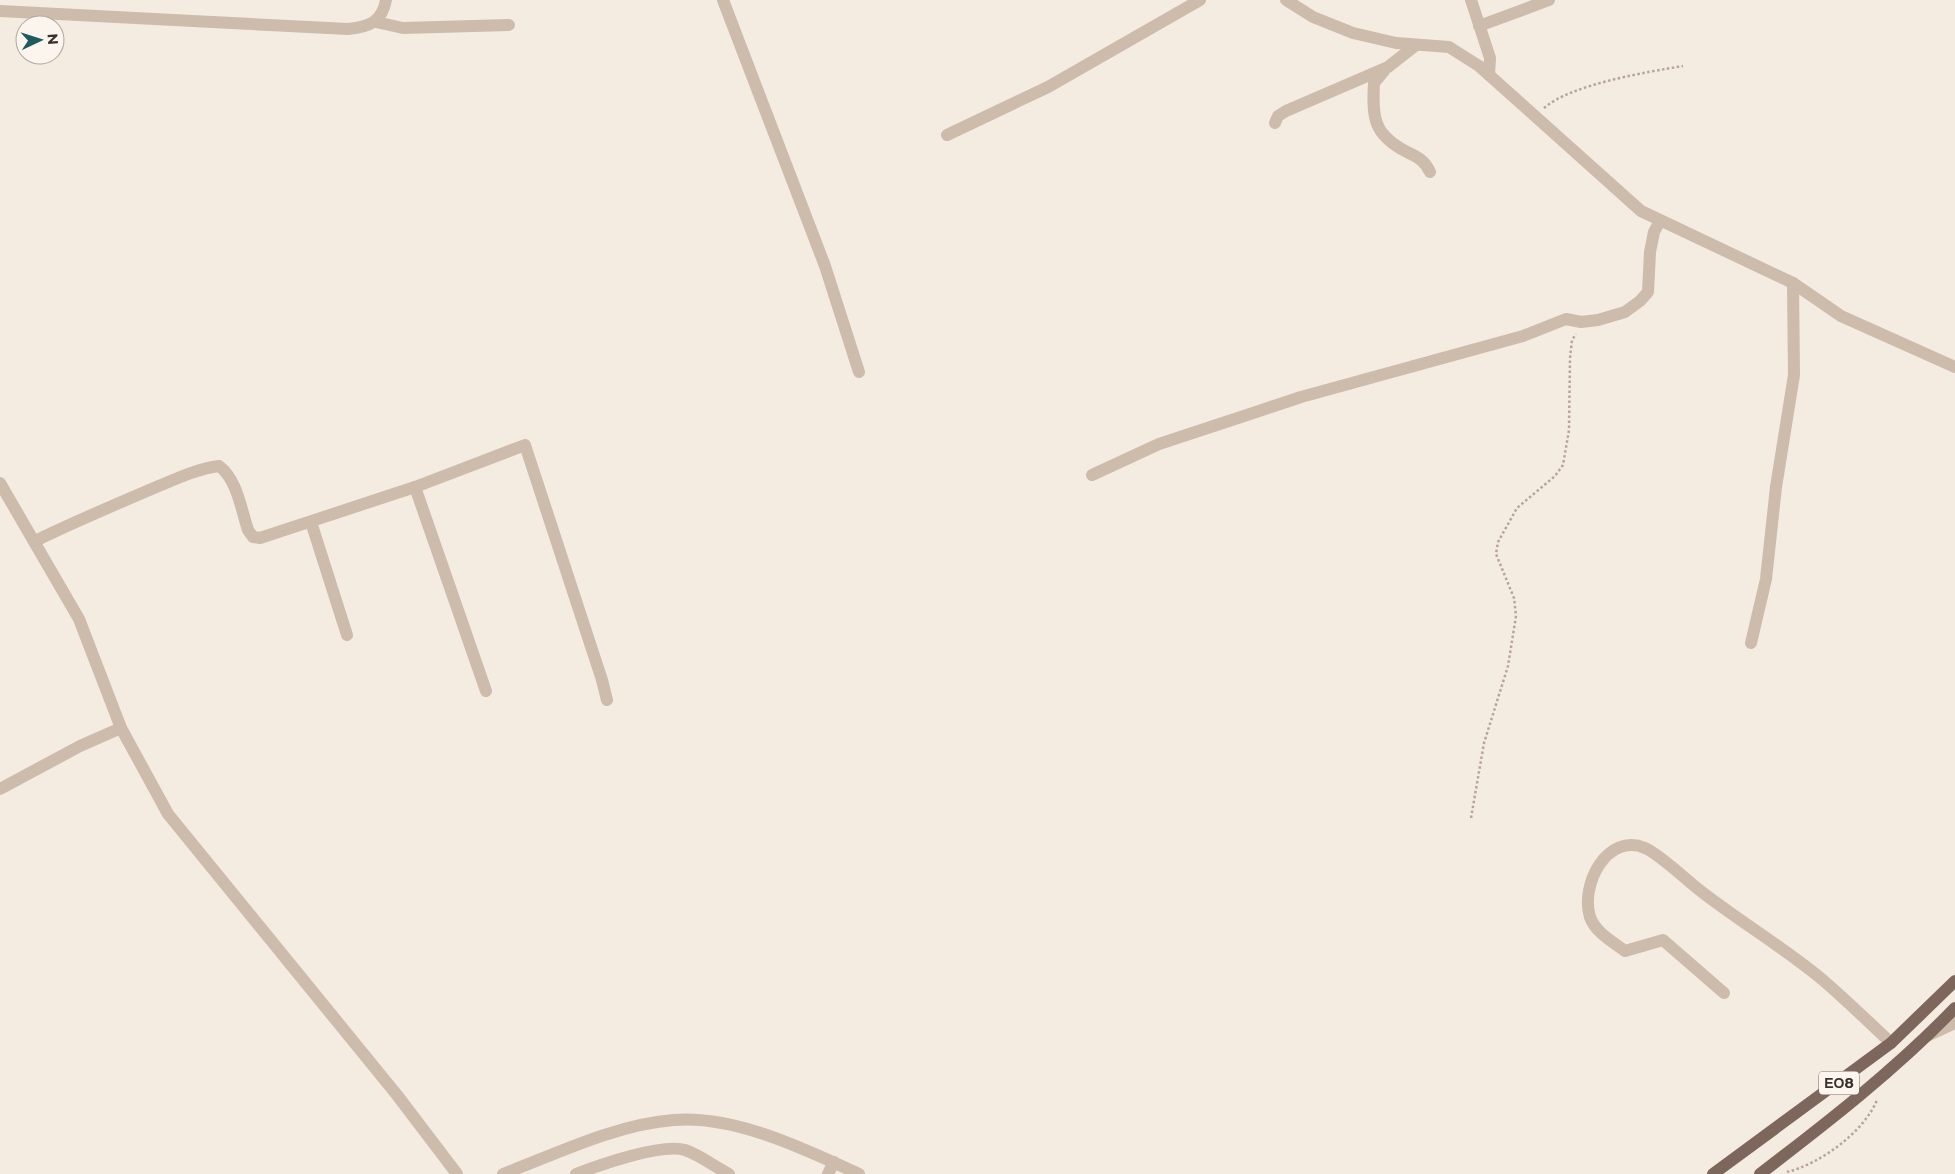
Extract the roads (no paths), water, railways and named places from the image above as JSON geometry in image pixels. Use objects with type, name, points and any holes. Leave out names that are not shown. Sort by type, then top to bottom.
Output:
[{"type":"main road","name":"ΕΟ8","points":[[1713,1174],[1891,1043],[1955,981]]},
{"type":"main road","name":"ΕΟ8","points":[[1760,1174],[1885,1075],[1929,1035],[1955,1008]]},
{"type":"street","points":[[0,11],[348,29],[364,28],[376,22],[384,9],[386,0]]},
{"type":"street","points":[[722,0],[825,266],[859,372]]},
{"type":"street","points":[[947,135],[1048,87],[1200,0]]},
{"type":"street","points":[[1286,0],[1313,16],[1353,33],[1396,43],[1449,47],[1489,75],[1641,211],[1793,283],[1841,316],[1955,367]]},
{"type":"street","points":[[1471,0],[1490,58],[1489,75]]},
{"type":"street","points":[[1479,26],[1549,0]]},
{"type":"street","points":[[376,22],[403,28],[509,25]]},
{"type":"street","points":[[1416,45],[1388,67],[1374,83],[1373,99],[1382,136],[1395,146],[1423,160],[1430,172]]},
{"type":"street","points":[[1275,123],[1278,116],[1286,111],[1388,67]]},
{"type":"street","points":[[1092,475],[1159,444],[1301,397],[1523,336],[1566,319],[1587,321],[1625,312],[1640,301],[1648,292],[1650,252],[1654,232],[1660,221]]},
{"type":"street","points":[[1751,642],[1765,588],[1776,487],[1794,375],[1793,283]]},
{"type":"street","points":[[35,541],[85,517],[165,484],[209,467],[219,466],[227,472],[232,481],[248,530],[253,537],[260,538],[274,535],[415,487],[525,445],[599,671],[606,700]]},
{"type":"street","points":[[0,483],[79,619],[121,728],[168,814],[397,1095],[457,1174]]},
{"type":"street","points":[[415,487],[486,691]]},
{"type":"street","points":[[311,522],[347,635]]},
{"type":"street","points":[[0,789],[80,746],[121,728]]},
{"type":"street","points":[[1724,993],[1663,940],[1625,951],[1600,932],[1591,918],[1587,898],[1591,877],[1616,847],[1630,844],[1647,848],[1702,893],[1823,981],[1891,1043]]},
{"type":"street","points":[[1929,1035],[1955,1023]]},
{"type":"street","points":[[503,1174],[600,1137],[673,1120],[726,1123],[752,1130],[831,1168],[859,1174]]},
{"type":"street","points":[[576,1174],[606,1162],[664,1150],[684,1150],[729,1174]]}]
